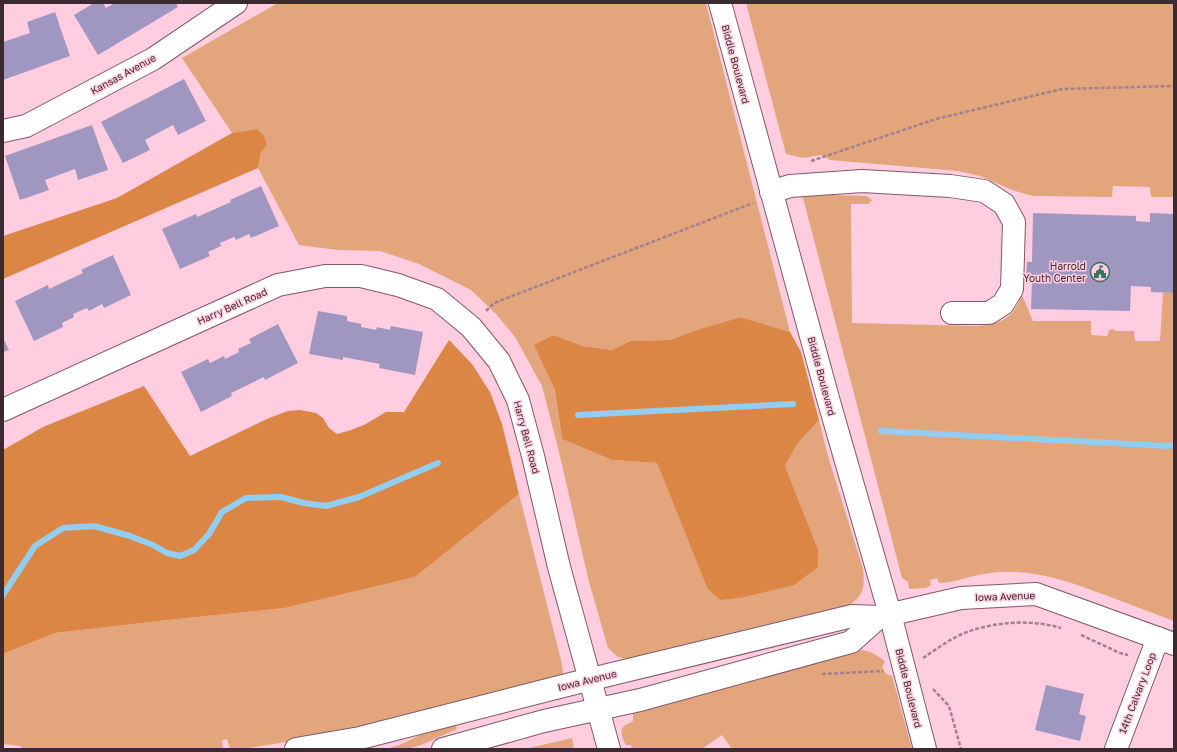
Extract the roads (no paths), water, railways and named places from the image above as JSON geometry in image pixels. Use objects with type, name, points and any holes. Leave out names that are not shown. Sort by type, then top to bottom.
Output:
[{"type":"street","name":"Kansas Avenue","points":[[3,131],[26,126],[153,59],[236,3]]},
{"type":"street","name":"Biddle Boulevard","points":[[720,3],[827,395],[884,616],[924,749]]},
{"type":"street","points":[[771,192],[790,186],[862,181],[950,186],[984,191],[1004,204],[1014,222],[1012,289],[1003,304],[989,313],[952,313]]},
{"type":"street","name":"Harry Bell Road","points":[[3,410],[278,285],[325,276],[361,276],[398,285],[438,299],[471,328],[499,361],[518,400],[533,456],[559,567],[609,749]]},
{"type":"street","name":"Iowa Avenue","points":[[296,749],[360,738],[590,679],[852,616],[884,616],[961,598],[1036,594],[1166,641]]},
{"type":"street","name":"Iowa Avenue","points":[[443,749],[544,721],[640,700],[851,642],[884,616]]},
{"type":"street","name":"14th Calvary Loop","points":[[1116,749],[1166,641]]},
{"type":"waterway","points":[[578,415],[793,404]]},
{"type":"waterway","points":[[881,431],[1168,446],[1174,445]]},
{"type":"waterway","points":[[3,595],[35,546],[63,528],[94,526],[130,536],[153,545],[167,553],[180,556],[194,550],[209,534],[222,512],[246,498],[281,497],[304,503],[326,506],[359,497],[438,463]]},
{"type":"place","name":"Harrold Youth Center","points":[[1100,272]]}]
